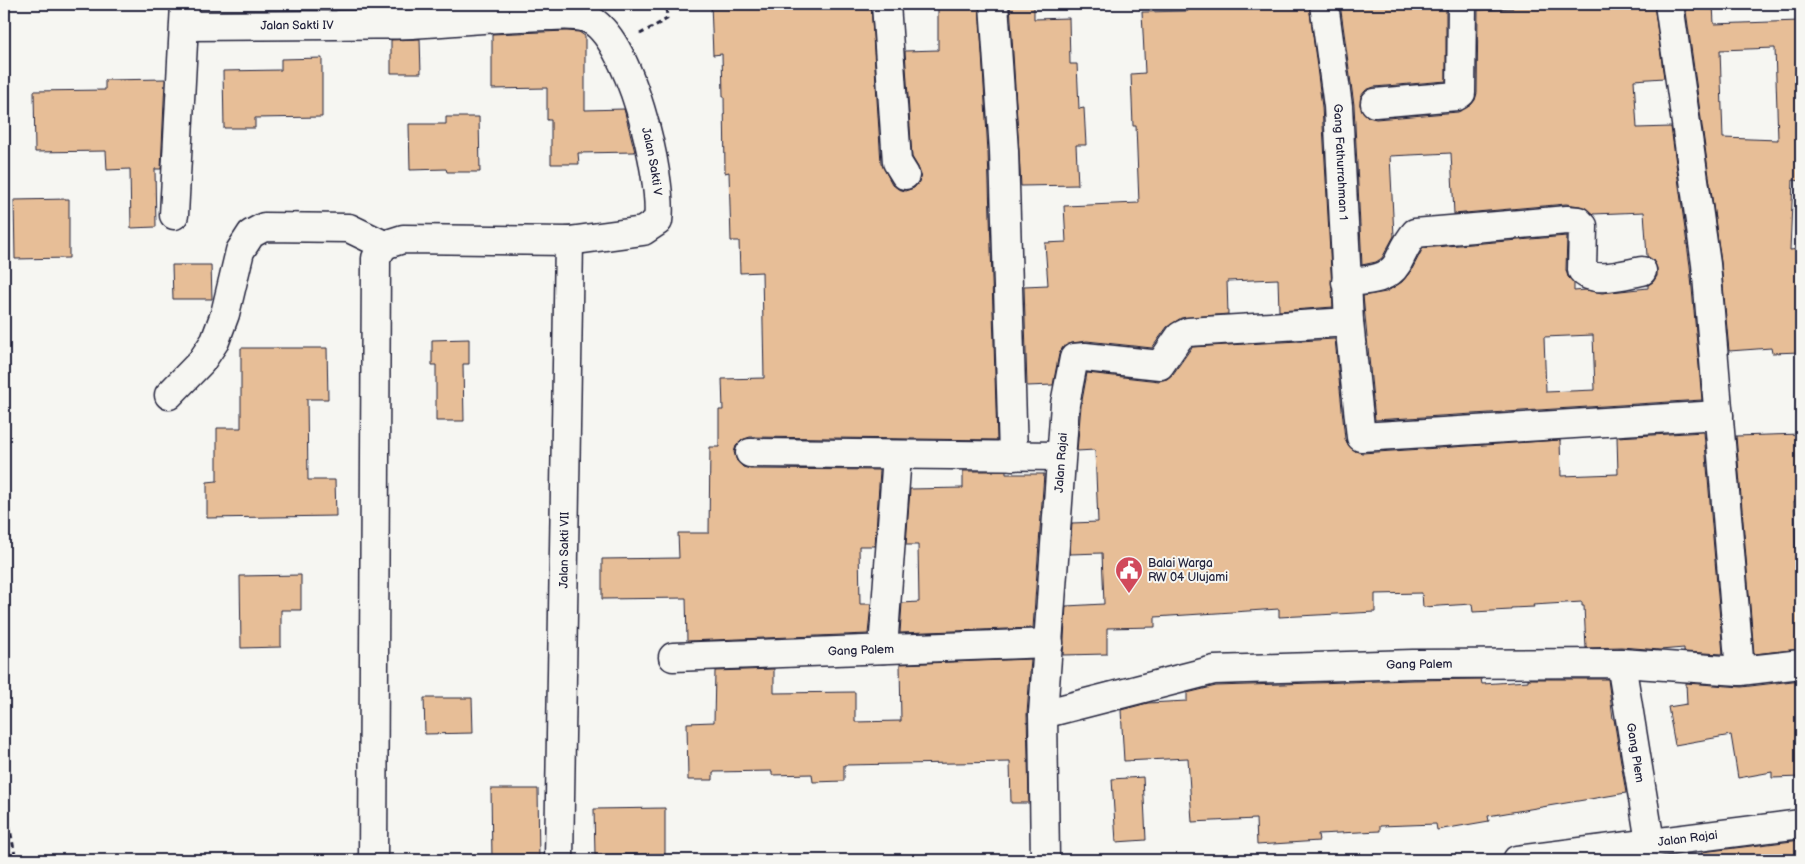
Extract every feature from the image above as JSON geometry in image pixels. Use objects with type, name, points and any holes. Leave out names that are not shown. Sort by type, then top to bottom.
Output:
[{"type":"street","points":[[886,4],[897,162],[905,174]]},
{"type":"street","points":[[994,4],[1004,151],[1013,456]]},
{"type":"street","name":"Gang Fathurrahman 1","points":[[1324,4],[1338,106],[1346,282],[1361,437],[1719,415]]},
{"type":"street","points":[[1375,103],[1457,96],[1461,93],[1462,4]]},
{"type":"street","points":[[1669,4],[1706,264],[1740,671]]},
{"type":"street","name":"Jalan Sakti IV","points":[[185,15],[409,14]]},
{"type":"street","name":"Jalan Sakti V","points":[[384,245],[403,239],[568,241],[643,231],[658,221],[660,208],[653,159],[638,98],[614,47],[598,26],[586,18],[570,16],[409,14]]},
{"type":"street","points":[[174,215],[185,15]]},
{"type":"street","points":[[1346,282],[1377,278],[1385,275],[1396,266],[1408,241],[1415,233],[1567,220],[1578,221],[1583,226],[1582,270],[1586,275],[1594,278],[1642,271]]},
{"type":"street","points":[[169,395],[202,362],[215,341],[225,314],[240,251],[251,234],[264,227],[349,228],[384,245],[376,258],[373,860]]},
{"type":"street","name":"Jalan Sakti VII","points":[[559,860],[568,241]]},
{"type":"street","name":"Jalan Rajai","points":[[1045,860],[1043,714],[1060,456],[1065,404],[1074,358],[1085,357],[1160,365],[1180,336],[1188,332],[1349,322]]},
{"type":"street","points":[[750,453],[1060,456]]},
{"type":"street","points":[[883,649],[897,454]]},
{"type":"street","name":"Gang Palem","points":[[673,657],[1049,643]]},
{"type":"street","name":"Gang Palem","points":[[1043,714],[1214,670],[1413,664],[1621,663],[1740,671],[1801,664]]},
{"type":"street","name":"Gang Plem","points":[[1621,663],[1650,842]]},
{"type":"street","name":"Jalan Rajai","points":[[1517,860],[1801,824]]},
{"type":"path","points":[[656,25],[668,19],[666,4]]},
{"type":"path","points":[[4,798],[16,860]]},
{"type":"building","points":[[711,4],[871,4],[881,163],[892,184],[898,189],[905,191],[914,188],[919,182],[921,175],[912,157],[905,51],[938,50],[938,4],[979,4],[988,152],[997,440],[750,437],[742,440],[736,446],[734,452],[737,461],[743,467],[750,469],[880,470],[875,546],[859,546],[860,604],[871,604],[868,634],[687,641],[686,598],[602,599],[602,559],[679,558],[678,533],[709,533],[710,447],[719,447],[719,410],[723,410],[722,379],[764,378],[762,272],[740,273],[739,241],[731,241],[729,172],[725,173],[722,54],[713,55]]},
{"type":"building","points":[[1010,4],[1034,4],[1034,19],[1069,18],[1070,64],[1077,64],[1079,109],[1084,108],[1086,145],[1076,145],[1078,185],[1021,186]]},
{"type":"building","points":[[1188,4],[1309,4],[1322,107],[1333,307],[1279,311],[1278,279],[1227,281],[1228,314],[1181,318],[1167,327],[1152,348],[1087,341],[1072,343],[1063,347],[1059,354],[1053,385],[1027,386],[1024,286],[1048,285],[1045,243],[1066,242],[1064,206],[1139,203],[1136,126],[1133,126],[1131,74],[1145,73],[1142,12],[1188,11]]},
{"type":"building","points":[[1340,4],[1446,4],[1446,81],[1374,87],[1366,90],[1361,96],[1360,105],[1368,117],[1376,119],[1458,112],[1471,105],[1477,93],[1478,10],[1513,8],[1513,4],[1654,4],[1664,78],[1634,80],[1637,128],[1671,127],[1690,266],[1702,400],[1375,420],[1363,296],[1386,292],[1402,282],[1411,271],[1423,248],[1567,236],[1566,270],[1568,277],[1574,283],[1574,291],[1586,290],[1602,293],[1648,288],[1648,285],[1657,276],[1657,268],[1653,260],[1647,256],[1644,212],[1593,214],[1580,206],[1566,204],[1454,214],[1451,153],[1390,156],[1394,236],[1382,258],[1376,262],[1362,265],[1354,105]],"holes":[[[1593,335],[1595,390],[1546,392],[1544,337]]]},
{"type":"building","points":[[1685,4],[1713,4],[1714,24],[1799,21],[1801,181],[1793,180],[1790,250],[1801,249],[1801,352],[1772,353],[1771,348],[1729,351],[1721,262]],"holes":[[[1775,48],[1778,140],[1723,138],[1720,50]]]},
{"type":"building","points":[[579,32],[585,36],[585,110],[624,109],[635,152],[578,153],[579,164],[551,164],[551,120],[547,120],[547,88],[492,89],[492,34]]},
{"type":"building","points":[[420,39],[421,73],[391,73],[391,40]]},
{"type":"building","points":[[322,58],[322,117],[255,118],[255,128],[224,128],[223,71],[281,70],[281,59]]},
{"type":"building","points":[[165,79],[161,169],[155,169],[156,227],[131,228],[130,169],[107,170],[106,151],[35,152],[34,91],[105,90],[105,80]]},
{"type":"building","points":[[446,117],[479,117],[480,172],[447,172],[446,169],[410,170],[409,124],[446,124]]},
{"type":"building","points":[[69,199],[69,258],[15,259],[14,200]]},
{"type":"building","points":[[172,265],[211,265],[212,299],[173,299]]},
{"type":"building","points":[[469,339],[469,364],[463,364],[464,421],[436,421],[436,365],[432,365],[432,340]]},
{"type":"building","points":[[1335,339],[1345,439],[1355,451],[1362,453],[1560,440],[1561,476],[1618,474],[1617,437],[1704,432],[1723,654],[1684,652],[1684,648],[1660,650],[1621,647],[1586,648],[1584,606],[1582,606],[1582,602],[1473,612],[1472,604],[1423,607],[1422,593],[1375,594],[1375,612],[1279,617],[1279,609],[1155,617],[1155,627],[1107,628],[1107,654],[1063,655],[1066,606],[1104,604],[1102,553],[1070,554],[1072,523],[1098,522],[1095,450],[1077,451],[1081,406],[1087,373],[1159,381],[1167,379],[1173,374],[1192,347]]},
{"type":"building","points":[[241,348],[327,348],[328,399],[307,399],[308,480],[335,480],[336,516],[207,518],[207,482],[217,481],[217,428],[241,428]]},
{"type":"building","points":[[1801,434],[1801,501],[1794,501],[1796,568],[1801,568],[1801,649],[1754,654],[1736,436]]},
{"type":"building","points":[[963,471],[1006,471],[1006,474],[1044,474],[1033,628],[900,633],[902,603],[919,602],[918,545],[906,545],[910,489],[963,488]]},
{"type":"building","points":[[301,575],[301,610],[281,610],[281,647],[241,648],[240,576]]},
{"type":"building","points":[[1031,659],[1027,714],[1029,803],[1011,803],[1010,762],[844,765],[844,781],[813,782],[812,774],[772,775],[772,771],[713,772],[713,780],[688,780],[687,723],[714,722],[715,671],[774,669],[774,693],[855,692],[855,722],[901,721],[900,664]]},
{"type":"building","points":[[1481,679],[1482,684],[1528,681],[1528,679],[1608,679],[1626,793],[1488,816],[1489,821],[1437,830],[1436,824],[1380,826],[1380,831],[1318,834],[1319,841],[1257,845],[1256,819],[1192,822],[1188,758],[1124,761],[1121,710],[1148,703],[1187,701],[1187,693],[1216,686]]},
{"type":"building","points":[[1801,680],[1801,777],[1772,778],[1772,772],[1738,778],[1731,735],[1675,745],[1668,707],[1687,704],[1686,683],[1742,687]]},
{"type":"building","points":[[424,698],[472,698],[473,733],[425,734]]},
{"type":"building","points":[[1143,777],[1146,840],[1116,842],[1112,779]]},
{"type":"building","points":[[491,789],[538,789],[539,860],[492,860]]},
{"type":"building","points":[[665,808],[665,854],[595,855],[594,809]]},
{"type":"building","points":[[1801,840],[1801,860],[1702,860],[1702,852]]},
{"type":"place","name":"Balai Warga RW 04 Ulujami","points":[[1129,594]]}]
